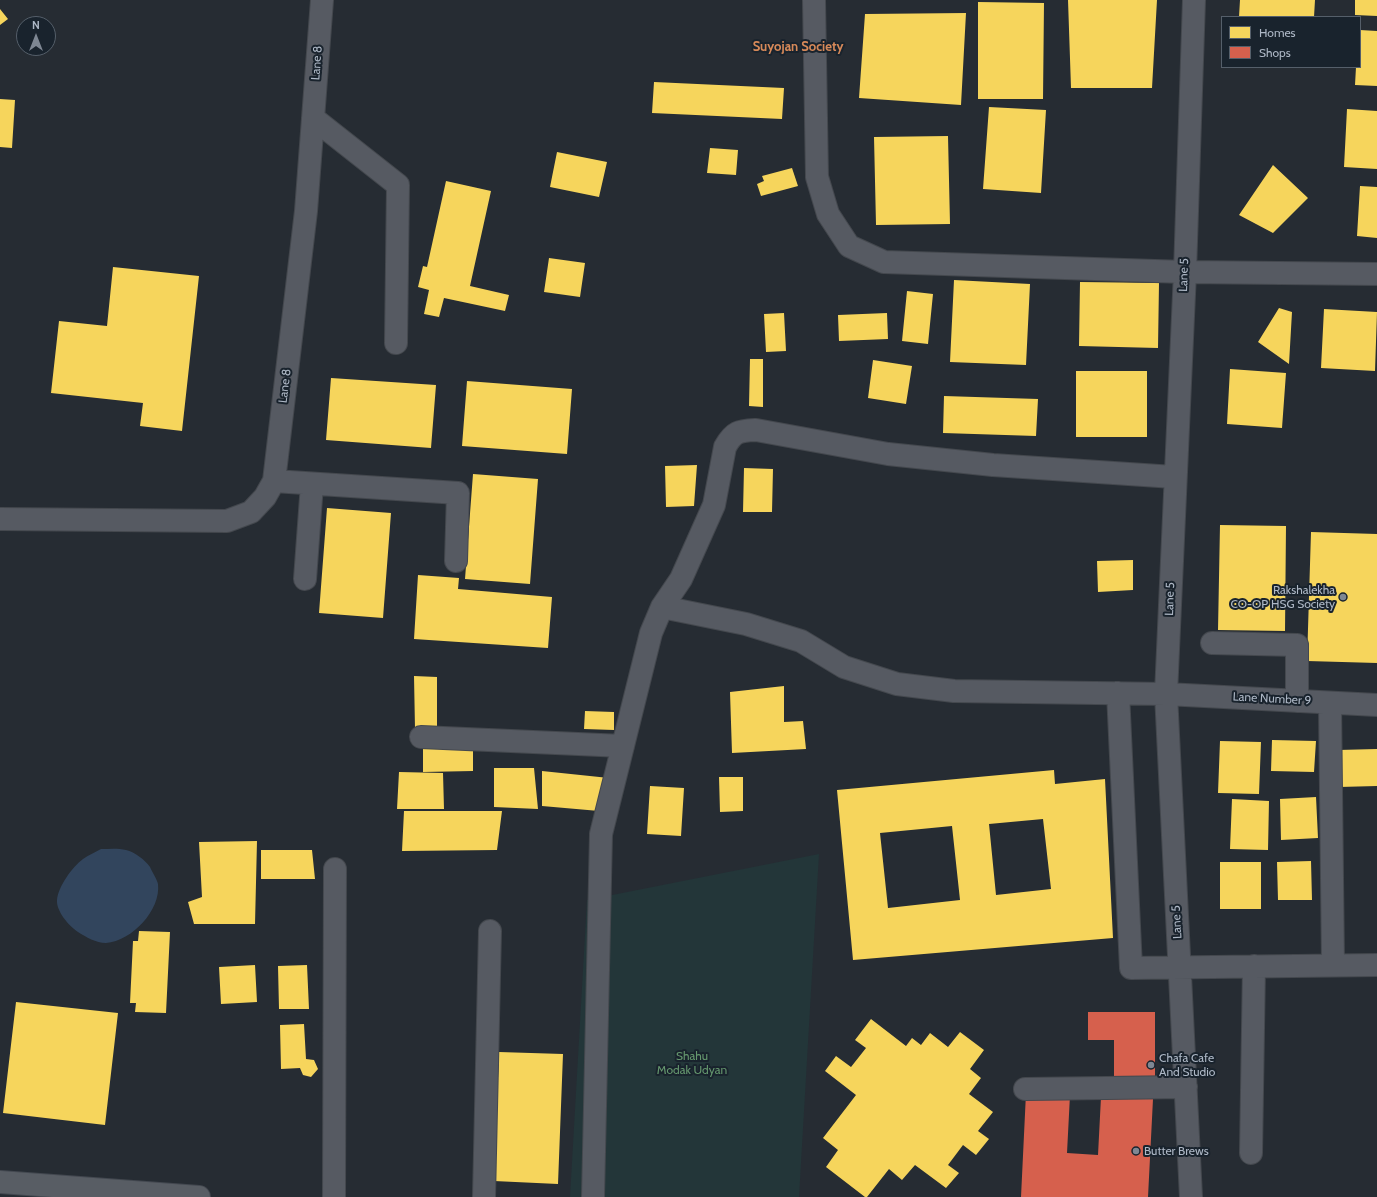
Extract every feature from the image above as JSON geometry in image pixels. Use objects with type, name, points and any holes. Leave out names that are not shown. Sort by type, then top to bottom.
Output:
[{"type":"main road","points":[[0,1182],[84,1193],[199,1197]]},
{"type":"street","name":"Lane 8","points":[[0,519],[227,521],[252,512],[265,497],[274,481],[306,211],[322,0]]},
{"type":"street","points":[[814,0],[817,178],[828,214],[849,246],[884,262],[1185,272],[1377,274]]},
{"type":"street","name":"Lane 5","points":[[1191,1197],[1166,694],[1174,476],[1185,272],[1194,0]]},
{"type":"street","points":[[313,118],[398,184],[396,343]]},
{"type":"street","points":[[593,1197],[601,834],[651,633],[662,607],[681,579],[714,505],[725,447],[729,439],[738,431],[756,430],[888,454],[993,465],[1174,476]]},
{"type":"street","points":[[274,481],[458,493],[456,561]]},
{"type":"street","points":[[305,579],[312,484]]},
{"type":"street","name":"Lane Number 9","points":[[662,607],[746,624],[801,641],[844,667],[897,684],[954,691],[1166,694],[1377,705]]},
{"type":"street","points":[[1212,643],[1297,645],[1297,701]]},
{"type":"street","points":[[1118,693],[1131,968],[1377,965]]},
{"type":"street","points":[[1330,703],[1332,965]]},
{"type":"street","points":[[421,737],[622,746]]},
{"type":"street","points":[[334,1197],[335,870]]},
{"type":"street","points":[[484,1197],[490,931]]},
{"type":"street","points":[[1251,1153],[1254,966]]},
{"type":"street","points":[[1025,1089],[1186,1087]]},
{"type":"green space","name":"Shahu Modak Udyan","points":[[819,854],[799,1197],[570,1197],[587,900]]},
{"type":"water","points":[[101,849],[123,849],[136,854],[150,867],[158,884],[158,894],[155,904],[150,914],[143,922],[126,937],[106,943],[91,939],[74,929],[67,922],[57,904],[60,889],[74,867],[85,858]]},
{"type":"building: Homes","points":[[1068,0],[1157,0],[1152,88],[1071,88]]},
{"type":"building: Homes","points":[[1240,0],[1315,0],[1314,16],[1239,16]]},
{"type":"building: Homes","points":[[1355,0],[1377,0],[1377,16],[1355,15]]},
{"type":"building: Homes","points":[[978,2],[1044,3],[1043,99],[978,99]]},
{"type":"building: Homes","points":[[0,9],[8,19],[0,25]]},
{"type":"building: Homes","points":[[966,13],[961,105],[859,98],[865,14]]},
{"type":"building: Homes","points":[[1361,30],[1377,31],[1377,86],[1355,85],[1356,68],[1361,68]]},
{"type":"building: Homes","points":[[654,82],[784,88],[782,119],[652,113]]},
{"type":"building: Homes","points":[[0,99],[15,100],[12,148],[0,147]]},
{"type":"building: Homes","points":[[989,107],[1046,110],[1041,193],[983,189]]},
{"type":"building: Homes","points":[[1347,109],[1377,111],[1377,169],[1344,167]]},
{"type":"building: Homes","points":[[948,136],[950,224],[876,225],[874,137]]},
{"type":"building: Homes","points":[[710,148],[738,150],[736,175],[707,173]]},
{"type":"building: Homes","points":[[557,152],[607,162],[599,197],[550,187]]},
{"type":"building: Homes","points":[[1273,165],[1308,198],[1273,233],[1239,215]]},
{"type":"building: Homes","points":[[792,168],[798,186],[761,196],[757,184],[764,181],[762,176]]},
{"type":"building: Homes","points":[[446,181],[491,191],[470,286],[509,295],[505,311],[444,298],[439,317],[424,314],[429,290],[418,287],[423,266],[427,267]]},
{"type":"building: Homes","points":[[1360,186],[1377,187],[1377,238],[1357,236]]},
{"type":"building: Homes","points":[[549,258],[585,263],[580,297],[544,292]]},
{"type":"building: Homes","points":[[113,267],[199,276],[182,431],[140,426],[143,403],[51,393],[59,321],[107,326]]},
{"type":"building: Homes","points":[[954,280],[1030,284],[1026,365],[950,362]]},
{"type":"building: Homes","points":[[1080,282],[1159,283],[1158,348],[1079,346]]},
{"type":"building: Homes","points":[[907,291],[933,294],[928,344],[902,341]]},
{"type":"building: Homes","points":[[1279,308],[1292,312],[1289,364],[1258,342]]},
{"type":"building: Homes","points":[[1324,309],[1377,312],[1375,371],[1321,368]]},
{"type":"building: Homes","points":[[784,313],[786,351],[766,352],[764,314]]},
{"type":"building: Homes","points":[[887,313],[888,339],[839,341],[838,315]]},
{"type":"building: Homes","points":[[750,359],[763,359],[763,407],[749,406]]},
{"type":"building: Homes","points":[[873,360],[912,366],[906,404],[868,398]]},
{"type":"building: Homes","points":[[1230,369],[1286,373],[1282,428],[1227,424]]},
{"type":"building: Homes","points":[[1076,371],[1147,371],[1147,437],[1076,437]]},
{"type":"building: Homes","points":[[331,378],[436,385],[431,448],[326,440]]},
{"type":"building: Homes","points":[[467,381],[572,389],[567,454],[462,446]]},
{"type":"building: Homes","points":[[944,396],[1038,399],[1036,436],[943,433]]},
{"type":"building: Homes","points":[[697,465],[694,506],[666,507],[665,466]]},
{"type":"building: Homes","points":[[744,468],[773,469],[772,512],[743,512]]},
{"type":"building: Homes","points":[[473,474],[538,479],[530,584],[465,579]]},
{"type":"building: Homes","points":[[327,508],[391,513],[383,618],[319,613]]},
{"type":"building: Homes","points":[[1220,525],[1286,526],[1285,631],[1218,630]]},
{"type":"building: Homes","name":"Rakshalekha CO-OP HSG Society","points":[[1311,532],[1377,534],[1377,663],[1307,661]]},
{"type":"building: Homes","points":[[1133,560],[1133,590],[1098,592],[1097,561]]},
{"type":"building: Homes","points":[[418,575],[459,578],[458,589],[552,597],[548,648],[414,639]]},
{"type":"building: Homes","points":[[414,676],[437,677],[437,731],[415,729]]},
{"type":"building: Homes","points":[[784,686],[784,722],[803,721],[806,749],[732,753],[730,692]]},
{"type":"building: Homes","points":[[585,711],[614,712],[614,730],[584,729]]},
{"type":"building: Homes","points":[[473,740],[473,771],[423,772],[423,741]]},
{"type":"building: Homes","points":[[1272,740],[1316,741],[1314,772],[1271,771]]},
{"type":"building: Homes","points":[[1220,741],[1261,742],[1259,794],[1218,793]]},
{"type":"building: Homes","points":[[1377,749],[1377,786],[1339,787],[1338,750]]},
{"type":"building: Homes","points":[[494,768],[534,768],[538,809],[494,807]]},
{"type":"building: Homes","points":[[1054,770],[1055,784],[1105,779],[1113,938],[853,960],[837,790]],"holes":[[[1043,819],[1051,889],[996,895],[989,824]],[[952,826],[960,900],[888,908],[880,833]]]},
{"type":"building: Homes","points":[[542,771],[609,778],[599,811],[542,806]]},
{"type":"building: Homes","points":[[399,772],[443,773],[444,809],[397,809]]},
{"type":"building: Homes","points":[[719,777],[743,777],[743,811],[720,812]]},
{"type":"building: Homes","points":[[650,786],[684,788],[681,836],[647,834]]},
{"type":"building: Homes","points":[[1316,797],[1318,838],[1281,840],[1280,799]]},
{"type":"building: Homes","points":[[1232,799],[1269,801],[1268,850],[1230,849]]},
{"type":"building: Homes","points":[[404,811],[502,811],[497,850],[402,851]]},
{"type":"building: Homes","points":[[257,841],[255,924],[194,924],[188,902],[202,897],[199,842]]},
{"type":"building: Homes","points":[[261,850],[312,850],[315,879],[261,879]]},
{"type":"building: Homes","points":[[1311,861],[1312,900],[1278,900],[1277,862]]},
{"type":"building: Homes","points":[[1220,862],[1261,862],[1261,909],[1220,909]]},
{"type":"building: Homes","points":[[139,931],[170,932],[166,1013],[135,1012],[136,1003],[130,1003],[133,941],[138,941]]},
{"type":"building: Homes","points":[[255,965],[257,1002],[221,1004],[219,967]]},
{"type":"building: Homes","points":[[307,965],[309,1009],[279,1009],[278,966]]},
{"type":"building: Homes","points":[[16,1002],[118,1013],[105,1125],[3,1113]]},
{"type":"building: Homes","points":[[871,1019],[906,1046],[912,1038],[921,1045],[930,1033],[948,1047],[960,1032],[984,1050],[970,1069],[981,1078],[969,1094],[993,1112],[978,1131],[989,1139],[976,1155],[963,1145],[948,1165],[959,1173],[946,1188],[915,1165],[902,1180],[889,1169],[867,1197],[865,1197],[826,1167],[838,1150],[823,1138],[856,1095],[825,1071],[836,1056],[851,1067],[866,1048],[855,1040]]},
{"type":"building: Homes","points":[[304,1024],[306,1059],[314,1060],[318,1069],[311,1077],[303,1075],[300,1068],[281,1069],[280,1025]]},
{"type":"building: Homes","points":[[499,1052],[563,1054],[558,1184],[494,1181]]},
{"type":"building: Shops","points":[[1088,1012],[1155,1012],[1155,1080],[1114,1080],[1114,1040],[1088,1040]]},
{"type":"building: Shops","points":[[1026,1093],[1070,1095],[1067,1153],[1098,1155],[1101,1097],[1153,1099],[1148,1197],[1021,1197]]},
{"type":"place","name":"Rakshalekha CO-OP HSG Society","points":[[1343,597]]},
{"type":"place","name":"Chafa Cafe And Studio","points":[[1151,1065]]},
{"type":"place","name":"Butter Brews","points":[[1136,1151]]},
{"type":"district","name":"Suyojan Society","points":[[798,47]]}]
